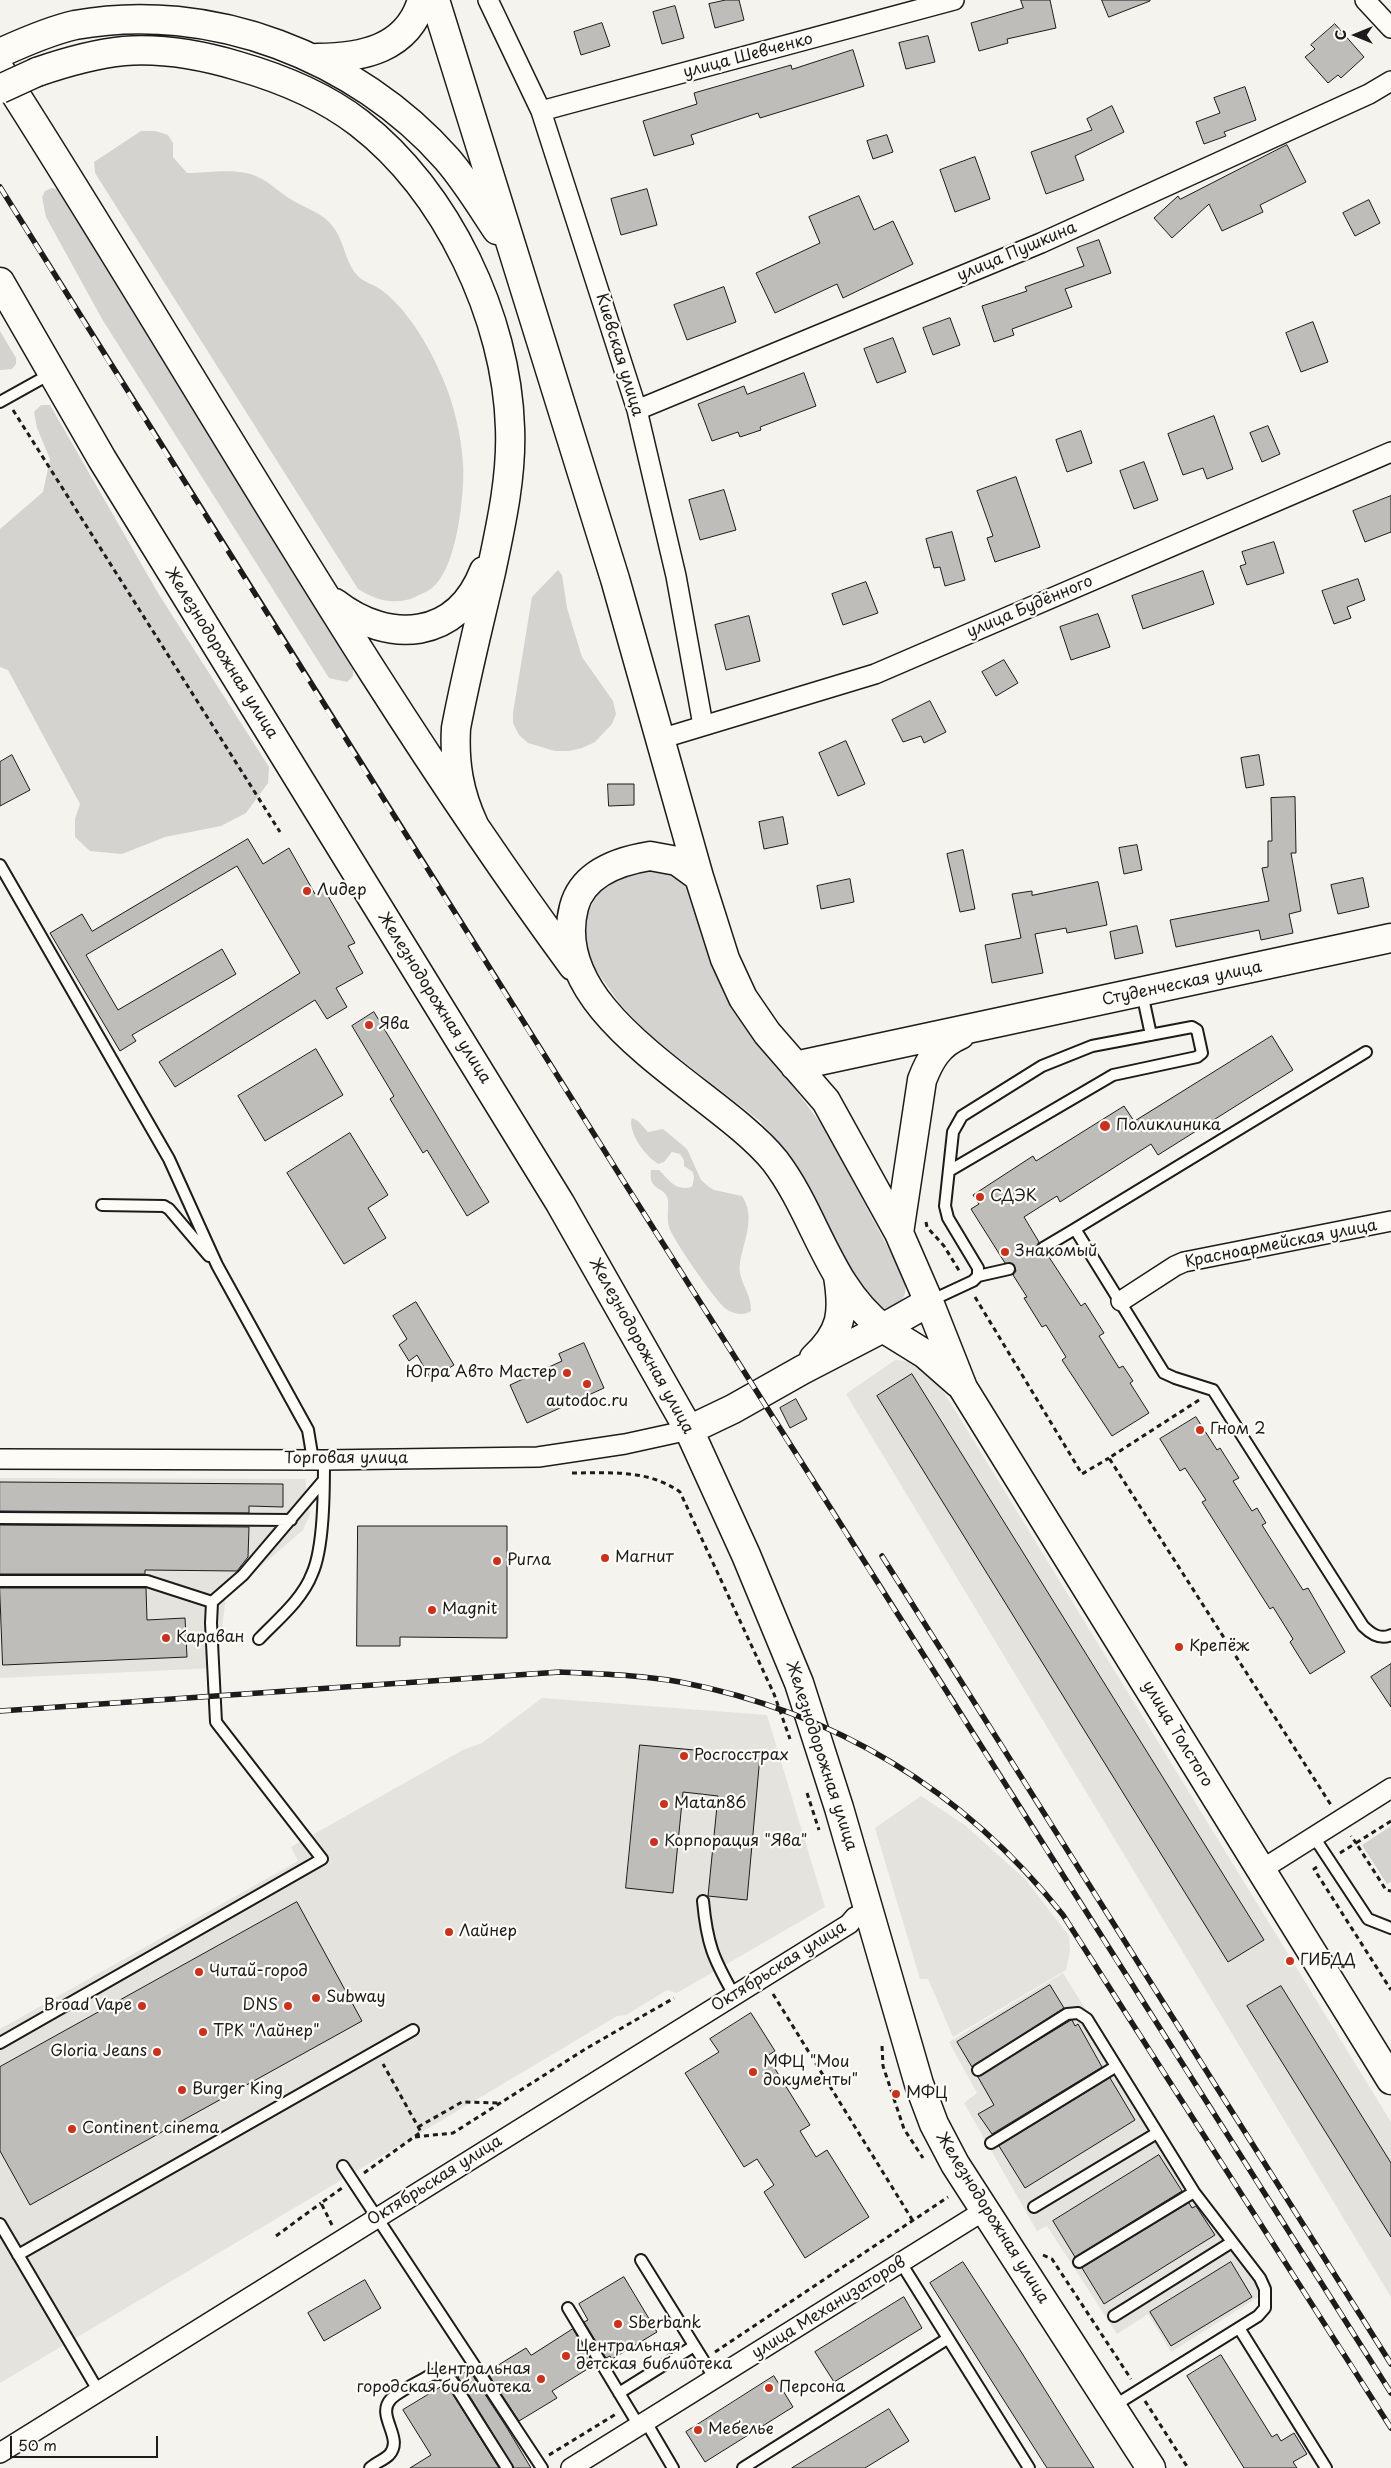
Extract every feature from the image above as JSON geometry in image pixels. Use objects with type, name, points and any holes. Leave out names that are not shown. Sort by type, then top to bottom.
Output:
[{"type":"street","points":[[317,58],[345,58],[381,48],[405,31],[418,14],[422,0]]},
{"type":"street","points":[[435,0],[615,579],[699,877],[725,959],[743,998],[767,1033],[826,1101],[899,1233],[963,1388]]},
{"type":"street","name":"Киевская улица","points":[[488,0],[541,111],[637,410],[676,576],[703,725]]},
{"type":"street","name":"улица Шевченко","points":[[541,111],[954,0]]},
{"type":"street","points":[[1366,0],[1391,28]]},
{"type":"street","points":[[11,48],[74,25],[110,20],[168,19],[232,29],[268,39],[317,58],[360,83],[390,105],[446,159],[473,193],[498,231],[525,285]]},
{"type":"street","points":[[0,89],[37,72],[69,61],[126,51],[178,52],[215,59],[294,85],[326,101],[360,124],[388,150],[430,200],[448,226],[477,285],[493,328],[501,358],[510,428],[508,476],[500,530],[456,728],[455,749],[459,789],[474,825]]},
{"type":"street","points":[[0,70],[324,595],[524,900],[606,1010],[644,1051],[737,1125],[770,1156],[790,1186],[837,1273],[864,1312],[884,1328],[925,1354],[963,1388]]},
{"type":"street","name":"улица Пушкина","points":[[637,410],[1041,243],[1369,94],[1391,81]]},
{"type":"street","name":"Железнодорожная улица","points":[[0,282],[102,459],[560,1203],[689,1430],[754,1573],[814,1723],[870,1910],[908,2048],[927,2107],[944,2144],[1151,2468]]},
{"type":"street","name":"улица Будённого","points":[[660,739],[875,674],[1391,452]]},
{"type":"street","points":[[324,595],[364,623],[384,629],[425,629],[444,621],[463,604],[480,580],[500,530]]},
{"type":"street","points":[[580,975],[570,937],[571,918],[575,902],[591,879],[620,863],[650,856],[677,860],[699,877]]},
{"type":"street","name":"Студенческая улица","points":[[973,1029],[1391,938]]},
{"type":"street","points":[[795,1066],[973,1029]]},
{"type":"street","points":[[899,1233],[924,1074],[938,1048],[951,1039],[973,1029]]},
{"type":"street","name":"Красноармейская улица","points":[[1120,1301],[1184,1262],[1391,1221]]},
{"type":"street","points":[[802,1370],[827,1346],[841,1318],[842,1302],[837,1273]]},
{"type":"street","points":[[689,1430],[733,1409],[929,1302]]},
{"type":"street","name":"улица Толстого","points":[[963,1388],[1390,2076]]},
{"type":"street","name":"Торговая улица","points":[[0,1458],[318,1460],[538,1457],[625,1444],[689,1430]]},
{"type":"street","points":[[1261,1870],[1391,1788]]},
{"type":"street","name":"Октябрьская улица","points":[[0,2453],[849,1924],[855,1917],[870,1910]]},
{"type":"street","name":"улица Механизаторов","points":[[571,2468],[985,2210]]},
{"type":"lane","points":[[3,400],[52,373]]},
{"type":"lane","points":[[0,865],[168,1159],[217,1265],[308,1430],[323,1481],[320,1548],[312,1574],[299,1596],[259,1639]]},
{"type":"lane","points":[[1142,993],[1151,1035]]},
{"type":"lane","points":[[949,1171],[1113,1075],[1197,1057],[1202,1053],[1197,1030],[1192,1028],[1092,1046],[1042,1066],[962,1116],[953,1132],[949,1171],[946,1206],[948,1218],[978,1268],[978,1276]]},
{"type":"lane","points":[[1043,1248],[1366,1052]]},
{"type":"lane","points":[[102,1205],[164,1206],[169,1209],[217,1265]]},
{"type":"lane","points":[[1075,1229],[1164,1373],[1213,1390],[1363,1626],[1372,1634],[1385,1637],[1391,1635]]},
{"type":"lane","points":[[929,1302],[967,1284],[978,1276],[1009,1269]]},
{"type":"lane","points":[[0,2043],[322,1859],[216,1722],[211,1623],[212,1602],[243,1575],[323,1481]]},
{"type":"lane","points":[[0,1518],[291,1520]]},
{"type":"lane","points":[[0,1581],[147,1581],[212,1602]]},
{"type":"lane","points":[[1314,1837],[1368,1919],[1391,1928]]},
{"type":"lane","points":[[703,1902],[706,1933],[711,1952],[734,1995]]},
{"type":"lane","points":[[978,2070],[1068,2014],[1078,2013],[1087,2019],[1194,2192],[1260,2278],[1267,2299],[1265,2308],[1258,2316],[1111,2407]]},
{"type":"lane","points":[[18,2255],[413,2030]]},
{"type":"lane","points":[[991,2143],[1115,2067]]},
{"type":"lane","points":[[1034,2207],[1156,2133]]},
{"type":"lane","points":[[343,2166],[540,2464]]},
{"type":"lane","points":[[1079,2262],[1194,2192]]},
{"type":"lane","points":[[0,2224],[99,2392]]},
{"type":"lane","points":[[1114,2316],[1232,2242]]},
{"type":"lane","points":[[641,2260],[715,2379]]},
{"type":"lane","points":[[901,2263],[947,2340],[1029,2468]]},
{"type":"lane","points":[[568,2308],[627,2407],[642,2424],[673,2468]]},
{"type":"lane","points":[[1239,2328],[1326,2468]]},
{"type":"lane","points":[[743,2468],[947,2340]]},
{"type":"lane","points":[[619,2393],[694,2346]]},
{"type":"lane","points":[[370,2468],[390,2455],[394,2447],[393,2433],[386,2416],[386,2407],[391,2399],[431,2374],[438,2373],[446,2375],[452,2381],[507,2468]]},
{"type":"path","points":[[3,400],[280,832]]},
{"type":"path","points":[[925,1220],[927,1227],[944,1246],[1082,1474],[1213,1390]]},
{"type":"path","points":[[1109,1458],[1356,1844],[1386,1890],[1391,1891]]},
{"type":"path","points":[[566,1473],[630,1473],[670,1484],[680,1492],[774,1694],[791,1742]]},
{"type":"path","points":[[805,1786],[819,1832]]},
{"type":"path","points":[[1356,1844],[1391,1821]]},
{"type":"path","points":[[1314,1869],[1391,1990]]},
{"type":"path","points":[[772,1993],[914,2221]]},
{"type":"path","points":[[415,2137],[453,2133],[587,2048],[674,1998]]},
{"type":"path","points":[[276,2236],[421,2132],[376,2051]]},
{"type":"path","points":[[418,2127],[462,2102],[502,2103]]},
{"type":"path","points":[[805,2294],[949,2198]]},
{"type":"path","points":[[320,2203],[340,2240]]},
{"type":"path","points":[[1036,2251],[1052,2259],[1188,2468]]},
{"type":"path","points":[[540,2464],[627,2407]]},
{"type":"shaded area","points":[[141,131],[155,131],[168,135],[173,143],[173,157],[187,173],[233,171],[250,174],[262,179],[296,203],[316,212],[328,221],[337,233],[348,261],[356,274],[393,300],[411,321],[438,367],[447,389],[459,431],[463,463],[463,493],[458,530],[448,565],[441,578],[432,588],[408,600],[400,601],[378,599],[358,589],[95,173],[94,162]]},
{"type":"shaded area","points":[[52,188],[60,190],[349,657],[353,676],[347,682],[329,678],[102,319],[46,217],[42,197],[45,191]]},
{"type":"shaded area","points":[[0,331],[16,358],[16,364],[12,369],[0,370]]},
{"type":"shaded area","points":[[41,405],[50,405],[158,593],[269,767],[268,783],[246,813],[221,826],[165,837],[122,854],[90,851],[75,837],[75,819],[80,804],[8,670],[0,667],[0,529],[43,492],[50,459],[37,428],[34,412]]},
{"type":"shaded area","points":[[558,570],[562,575],[567,608],[582,657],[613,701],[616,714],[612,724],[595,742],[569,751],[555,751],[528,743],[519,735],[513,723],[532,597]]},
{"type":"shaded area","points":[[664,870],[676,875],[684,883],[690,894],[710,958],[725,989],[756,1038],[825,1129],[904,1278],[904,1296],[902,1300],[893,1306],[881,1309],[870,1301],[782,1146],[760,1121],[649,1035],[620,1004],[589,960],[584,942],[584,922],[598,892],[616,879],[641,871]]},
{"type":"shaded area","points":[[632,1118],[638,1121],[648,1132],[663,1129],[687,1149],[701,1180],[709,1187],[714,1190],[742,1196],[746,1204],[749,1220],[740,1269],[742,1281],[751,1305],[751,1311],[745,1314],[738,1314],[726,1309],[704,1283],[678,1244],[669,1227],[667,1197],[652,1182],[651,1170],[659,1170],[673,1184],[681,1188],[692,1187],[693,1172],[684,1166],[684,1160],[680,1154],[672,1152],[664,1162],[659,1164],[654,1161],[643,1150],[635,1137],[632,1130]]},
{"type":"shaded area","points":[[895,1360],[914,1362],[934,1376],[1391,2122],[1391,2297],[846,1394]]},
{"type":"shaded area","points":[[0,1478],[305,1479],[310,1514],[303,1530],[226,1596],[217,1668],[0,1678]]},
{"type":"shaded area","points":[[542,1698],[767,1715],[825,1907],[677,1993],[667,1990],[626,2015],[617,2016],[0,2383],[0,2029],[298,1861],[291,1847],[463,1750],[482,1743]]},
{"type":"shaded area","points":[[921,1796],[966,1826],[1026,1880],[1069,1936],[1070,1952],[1066,1970],[953,2037],[928,1979],[920,1979],[875,1828]]},
{"type":"shaded area","points":[[1391,1826],[1391,1882],[1387,1884],[1362,1845]]},
{"type":"shaded area","points":[[1063,1973],[1263,2294],[1171,2352],[1148,2314],[1117,2334],[1047,2226],[1037,2231],[964,2103],[977,2093],[949,2042]]},
{"type":"building","points":[[726,0],[739,0],[744,20],[715,28],[709,4]]},
{"type":"building","points":[[1021,0],[1050,0],[1056,28],[1007,39],[1008,43],[979,51],[971,23],[1023,8]]},
{"type":"building","points":[[1102,0],[1150,0],[1150,1],[1109,17]]},
{"type":"building","points":[[675,6],[684,38],[662,44],[653,12]]},
{"type":"building","points":[[602,23],[610,46],[581,55],[574,32]]},
{"type":"building","points":[[1335,24],[1364,57],[1341,78],[1338,75],[1328,83],[1305,57],[1315,49],[1311,45]]},
{"type":"building","points":[[928,36],[935,62],[906,69],[899,43]]},
{"type":"building","points":[[853,50],[864,86],[760,118],[758,113],[691,135],[694,144],[654,156],[643,121],[697,104],[694,93],[791,65],[792,69]]},
{"type":"building","points":[[1245,87],[1256,120],[1224,132],[1226,136],[1204,144],[1196,122],[1220,113],[1214,98]]},
{"type":"building","points":[[1112,106],[1124,132],[1075,156],[1084,180],[1046,194],[1031,152],[1092,130],[1087,119]]},
{"type":"building","points":[[887,135],[893,152],[873,159],[867,141]]},
{"type":"building","points":[[1287,145],[1306,182],[1260,205],[1263,212],[1222,231],[1209,204],[1172,238],[1154,218],[1178,196],[1180,199]]},
{"type":"building","points":[[975,157],[990,199],[955,212],[940,170]]},
{"type":"building","points":[[647,189],[657,225],[621,235],[611,199]]},
{"type":"building","points":[[859,196],[874,230],[893,221],[913,264],[843,298],[837,284],[775,313],[756,273],[820,243],[809,217]]},
{"type":"building","points":[[1369,200],[1380,223],[1355,236],[1343,213]]},
{"type":"building","points":[[1099,240],[1111,273],[1065,289],[1072,307],[1012,329],[1014,335],[994,342],[982,306],[1027,291],[1025,287],[1084,266],[1077,248]]},
{"type":"building","points":[[724,287],[736,322],[687,340],[674,305]]},
{"type":"building","points":[[950,318],[960,345],[933,355],[923,328]]},
{"type":"building","points":[[1313,322],[1328,362],[1301,372],[1286,333]]},
{"type":"building","points":[[893,338],[906,372],[877,383],[864,349]]},
{"type":"building","points":[[804,373],[816,406],[760,427],[761,430],[740,437],[738,432],[712,441],[698,404],[744,386],[747,394]]},
{"type":"building","points":[[1214,416],[1233,469],[1207,479],[1203,468],[1183,475],[1168,434]]},
{"type":"building","points":[[1268,426],[1280,454],[1262,462],[1250,433]]},
{"type":"building","points":[[1081,431],[1092,463],[1067,472],[1056,440]]},
{"type":"building","points":[[1144,462],[1158,500],[1134,509],[1120,471]]},
{"type":"building","points":[[1016,477],[1040,547],[995,562],[987,538],[993,536],[977,491]]},
{"type":"building","points":[[724,490],[736,530],[700,540],[689,500]]},
{"type":"building","points":[[1391,496],[1391,532],[1365,542],[1353,511]]},
{"type":"building","points":[[952,532],[965,580],[945,586],[940,567],[934,568],[926,539]]},
{"type":"building","points":[[1274,542],[1284,573],[1247,585],[1240,566],[1246,564],[1242,552]]},
{"type":"building","points":[[1203,571],[1214,604],[1143,629],[1132,596]]},
{"type":"building","points":[[1358,579],[1365,600],[1347,607],[1351,618],[1334,624],[1322,591]]},
{"type":"building","points":[[866,582],[878,613],[843,625],[832,594]]},
{"type":"building","points":[[1098,614],[1110,647],[1071,660],[1060,627]]},
{"type":"building","points":[[749,616],[760,661],[726,670],[715,625]]},
{"type":"building","points":[[1004,660],[1018,683],[996,696],[982,672]]},
{"type":"building","points":[[930,701],[946,732],[924,743],[921,736],[903,742],[892,720]]},
{"type":"building","points":[[846,741],[865,784],[838,796],[819,753]]},
{"type":"building","points":[[12,755],[30,790],[0,806],[0,762]]},
{"type":"building","points":[[1259,755],[1264,785],[1246,788],[1241,758]]},
{"type":"building","points":[[608,784],[634,784],[634,805],[609,806]]},
{"type":"building","points":[[1295,797],[1296,853],[1291,853],[1301,911],[1289,914],[1293,933],[1261,940],[1259,930],[1176,947],[1170,920],[1269,901],[1262,868],[1268,867],[1268,841],[1272,841],[1271,798]]},
{"type":"building","points":[[783,817],[788,844],[764,849],[759,822]]},
{"type":"building","points":[[248,839],[263,864],[289,848],[315,894],[324,889],[355,943],[348,946],[363,973],[336,988],[347,1007],[327,1019],[315,1000],[175,1087],[159,1062],[300,973],[237,866],[86,955],[118,1010],[222,949],[236,974],[132,1035],[136,1041],[120,1051],[50,933],[82,914],[92,931]]},
{"type":"building","points":[[1137,845],[1142,870],[1124,874],[1119,848]]},
{"type":"building","points":[[963,850],[975,909],[960,912],[947,854]]},
{"type":"building","points":[[1363,878],[1369,907],[1338,914],[1331,885]]},
{"type":"building","points":[[850,879],[854,902],[821,909],[817,886]]},
{"type":"building","points":[[1098,882],[1107,925],[1067,933],[1066,928],[1035,934],[1043,973],[992,983],[985,945],[1021,938],[1012,894],[1032,891],[1032,895]]},
{"type":"building","points":[[1137,926],[1143,953],[1115,959],[1110,932]]},
{"type":"building","points":[[374,1012],[489,1202],[467,1216],[427,1150],[423,1153],[390,1099],[394,1096],[352,1026]]},
{"type":"building","points":[[1272,1036],[1293,1070],[1158,1155],[1151,1144],[1060,1202],[1057,1196],[1024,1217],[1039,1242],[1036,1248],[1037,1252],[1043,1255],[1047,1254],[1081,1306],[1085,1303],[1104,1333],[1099,1336],[1119,1368],[1123,1366],[1133,1381],[1130,1383],[1149,1413],[1112,1436],[1062,1360],[1066,1357],[1046,1325],[1042,1327],[1024,1298],[1027,1297],[1013,1275],[1016,1271],[1014,1265],[1005,1263],[971,1209],[979,1204],[973,1195],[1033,1156],[1036,1161],[1124,1106],[1134,1121]]},
{"type":"building","points":[[316,1049],[343,1095],[265,1141],[238,1096]]},
{"type":"building","points":[[350,1133],[388,1195],[368,1208],[386,1238],[344,1264],[287,1173]]},
{"type":"building","points":[[416,1302],[454,1365],[431,1379],[417,1355],[409,1361],[399,1345],[407,1339],[393,1316]]},
{"type":"building","name":"Югра Авто Мастер","points":[[584,1343],[604,1388],[527,1423],[510,1385],[562,1361],[559,1354]]},
{"type":"building","points":[[912,1374],[1264,1940],[1228,1962],[877,1396]]},
{"type":"building","points":[[796,1399],[807,1419],[790,1428],[780,1408]]},
{"type":"building","points":[[1196,1417],[1217,1450],[1220,1448],[1239,1478],[1233,1481],[1252,1511],[1257,1508],[1266,1523],[1262,1525],[1303,1590],[1308,1588],[1345,1652],[1310,1674],[1290,1642],[1293,1639],[1273,1607],[1270,1609],[1202,1502],[1206,1500],[1185,1468],[1180,1471],[1160,1439]]},
{"type":"building","points":[[0,1482],[283,1484],[283,1507],[249,1506],[249,1513],[0,1511]]},
{"type":"building","points":[[0,1525],[249,1527],[248,1557],[237,1571],[145,1570],[145,1574],[0,1574]]},
{"type":"building","name":"Magnit","points":[[358,1526],[507,1526],[507,1638],[400,1637],[400,1646],[357,1646]]},
{"type":"building","points":[[0,1588],[146,1588],[147,1620],[185,1618],[187,1657],[3,1665]]},
{"type":"building","points":[[1391,1664],[1391,1707],[1371,1677]]},
{"type":"building","name":"Корпорация \"Ява\"","points":[[640,1745],[760,1756],[747,1900],[708,1896],[718,1796],[683,1792],[673,1893],[626,1888]]},
{"type":"building","name":"ТРК \"Лайнер\"","points":[[297,1902],[362,2021],[30,2205],[0,2151],[0,2067]]},
{"type":"building","points":[[1050,1985],[1064,2008],[972,2067],[957,2042]]},
{"type":"building","points":[[1281,1986],[1391,2163],[1391,2237],[1247,2006]]},
{"type":"building","points":[[751,2013],[775,2051],[767,2056],[810,2125],[800,2131],[816,2157],[827,2150],[869,2217],[805,2258],[764,2192],[774,2185],[757,2159],[744,2167],[685,2073],[719,2052],[710,2039]]},
{"type":"building","points":[[1072,2020],[1075,2026],[1078,2024],[1102,2067],[992,2134],[978,2114],[994,2105],[978,2077]]},
{"type":"building","points":[[1110,2078],[1135,2120],[1025,2188],[999,2146]]},
{"type":"building","points":[[1159,2155],[1182,2191],[1075,2257],[1053,2221]]},
{"type":"building","points":[[1189,2203],[1192,2208],[1196,2206],[1215,2235],[1104,2304],[1082,2268]]},
{"type":"building","points":[[963,2262],[1094,2468],[1047,2468],[998,2391],[930,2283]]},
{"type":"building","points":[[1231,2262],[1252,2297],[1171,2346],[1150,2312]]},
{"type":"building","points":[[624,2277],[657,2332],[612,2359],[610,2356],[606,2358],[584,2322],[588,2320],[579,2304]]},
{"type":"building","points":[[365,2280],[381,2308],[324,2341],[308,2313]]},
{"type":"building","points":[[904,2297],[922,2328],[834,2382],[815,2352]]},
{"type":"building","name":"Центральная городская библиотека","points":[[573,2329],[594,2365],[552,2391],[557,2398],[519,2421],[487,2372],[526,2348],[531,2355]]},
{"type":"building","points":[[1221,2355],[1272,2437],[1277,2434],[1281,2441],[1294,2433],[1307,2454],[1293,2462],[1297,2468],[1244,2468],[1187,2376]]},
{"type":"building","points":[[469,2370],[531,2468],[514,2468],[458,2377]]},
{"type":"building","points":[[774,2376],[793,2407],[705,2462],[686,2432]]},
{"type":"building","points":[[446,2384],[499,2468],[410,2468],[431,2455],[403,2410]]},
{"type":"building","points":[[889,2409],[909,2441],[865,2468],[792,2468]]},
{"type":"railway","points":[[0,187],[519,1016],[1391,2393]]},
{"type":"railway","points":[[882,1556],[1391,2364]]},
{"type":"railway","points":[[0,1711],[560,1672],[635,1676],[680,1682],[737,1696],[792,1714],[844,1736],[893,1763],[939,1795],[983,1830],[1025,1871],[1063,1915],[1391,2428]]},
{"type":"place","name":"Лидер","points":[[307,891]]},
{"type":"place","name":"Ява","points":[[369,1025]]},
{"type":"place","name":"Поликлиника","points":[[1105,1126]]},
{"type":"place","name":"СДЭК","points":[[980,1197]]},
{"type":"place","name":"Знакомый","points":[[1005,1252]]},
{"type":"place","name":"Югра Авто Мастер","points":[[567,1373]]},
{"type":"place","name":"autodoc.ru","points":[[587,1384]]},
{"type":"place","name":"Гном 2","points":[[1200,1430]]},
{"type":"place","name":"Магнит","points":[[605,1558]]},
{"type":"place","name":"Ригла","points":[[497,1561]]},
{"type":"place","name":"Magnit","points":[[432,1610]]},
{"type":"place","name":"Караван","points":[[166,1638]]},
{"type":"place","name":"Крепёж","points":[[1179,1647]]},
{"type":"place","name":"Росгосстрах","points":[[684,1756]]},
{"type":"place","name":"Matan86","points":[[664,1804]]},
{"type":"place","name":"Корпорация \"Ява\"","points":[[654,1842]]},
{"type":"place","name":"Лайнер","points":[[449,1932]]},
{"type":"place","name":"ГИБДД","points":[[1290,1961]]},
{"type":"place","name":"Читай-город","points":[[199,1972]]},
{"type":"place","name":"Subway","points":[[316,1998]]},
{"type":"place","name":"Broad Vape","points":[[142,2006]]},
{"type":"place","name":"DNS","points":[[288,2006]]},
{"type":"place","name":"ТРК \"Лайнер\"","points":[[203,2032]]},
{"type":"place","name":"Gloria Jeans","points":[[157,2052]]},
{"type":"place","name":"МФЦ \"Мои документы\"","points":[[753,2072]]},
{"type":"place","name":"Burger King","points":[[182,2090]]},
{"type":"place","name":"МФЦ","points":[[896,2094]]},
{"type":"place","name":"Continent cinema","points":[[72,2129]]},
{"type":"place","name":"Sberbank","points":[[618,2324]]},
{"type":"place","name":"Центральная детская библиотека","points":[[566,2356]]},
{"type":"place","name":"Центральная городская библиотека","points":[[541,2379]]},
{"type":"place","name":"Персона","points":[[769,2388]]},
{"type":"place","name":"Мебелье","points":[[698,2430]]}]
